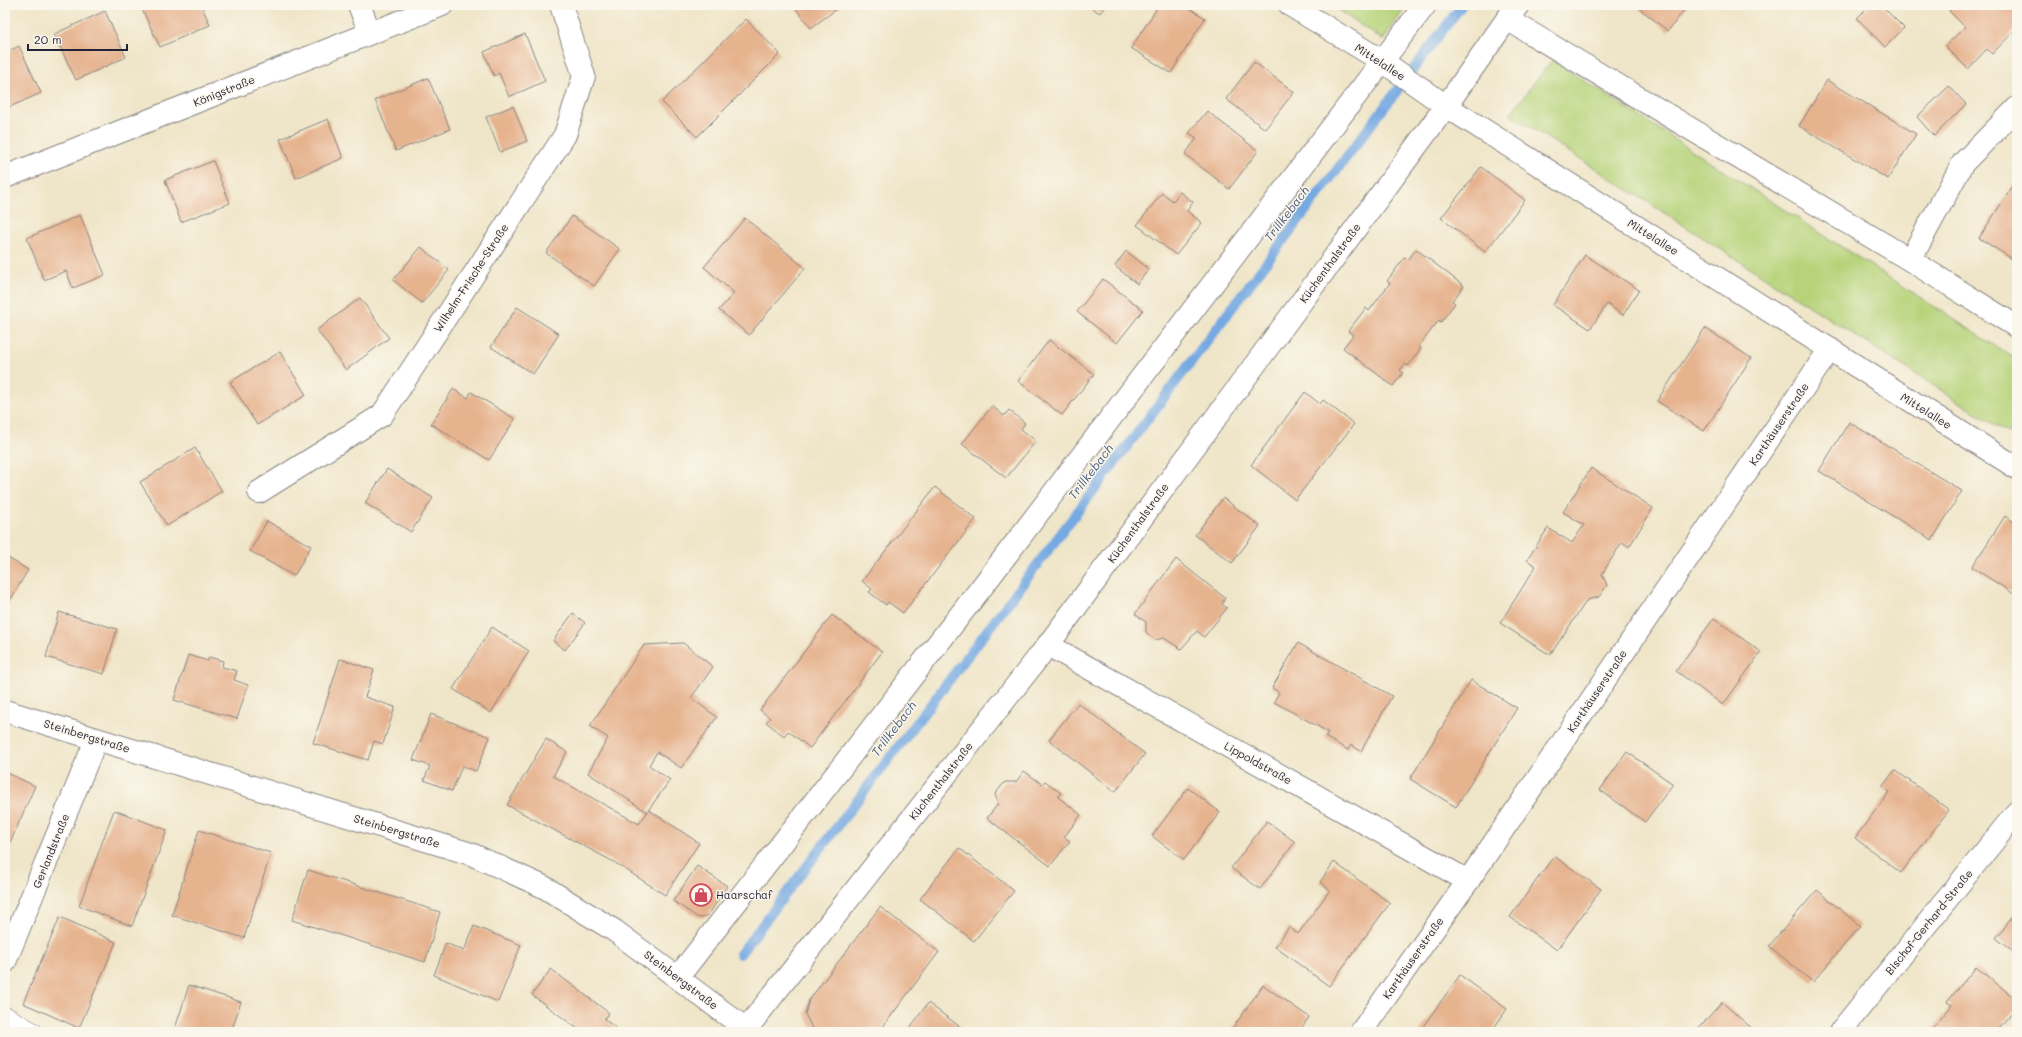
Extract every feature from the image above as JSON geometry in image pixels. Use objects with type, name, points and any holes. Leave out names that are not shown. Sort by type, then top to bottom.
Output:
[{"type":"street","points":[[359,5],[370,33]]},
{"type":"street","name":"Königstraße","points":[[5,177],[442,5]]},
{"type":"street","name":"Wilhelm-Frische-Straße","points":[[259,492],[382,415],[565,135],[584,76],[561,5]]},
{"type":"street","name":"Mittelallee","points":[[1290,5],[1382,61],[1446,106],[2017,468]]},
{"type":"street","points":[[678,977],[985,583],[1425,5]]},
{"type":"street","points":[[1512,12],[2017,327]]},
{"type":"street","name":"Küchenthalstraße","points":[[747,1031],[1048,645],[1446,106],[1512,12]]},
{"type":"street","points":[[1910,260],[1963,163],[2017,108]]},
{"type":"street","name":"Karthäuserstraße","points":[[1361,1032],[1468,880],[1830,349]]},
{"type":"street","name":"Lippoldstraße","points":[[1048,645],[1468,880]]},
{"type":"street","name":"Steinbergstraße","points":[[5,710],[96,740],[470,854],[544,887],[615,931],[678,977],[747,1031]]},
{"type":"street","name":"Gerlandstraße","points":[[5,962],[96,740]]},
{"type":"street","name":"Bischof-Gerhard-Straße","points":[[1840,1032],[2017,812]]},
{"type":"lane","points":[[5,1016],[33,1032]]},
{"type":"green space","points":[[1330,5],[1407,5],[1383,40]]},
{"type":"green space","points":[[1552,60],[2017,360],[2017,439],[1510,114]]},
{"type":"building","points":[[140,5],[201,5],[210,25],[160,47]]},
{"type":"building","points":[[793,5],[842,5],[811,28]]},
{"type":"building","points":[[1087,5],[1106,5],[1100,13]]},
{"type":"building","points":[[1159,5],[1184,5],[1205,18],[1171,73],[1131,48]]},
{"type":"building","points":[[1635,5],[1688,5],[1668,31]]},
{"type":"building","points":[[1870,5],[1881,5],[1904,28],[1885,47],[1857,18]]},
{"type":"building","points":[[1955,5],[2016,5],[2017,28],[1992,54],[1987,49],[1968,69],[1945,46],[1965,27],[1949,11]]},
{"type":"building","points":[[105,11],[126,57],[76,80],[54,34]]},
{"type":"building","points":[[746,19],[780,54],[697,137],[662,102]]},
{"type":"building","points":[[525,34],[545,81],[509,97],[499,73],[494,76],[484,52]]},
{"type":"building","points":[[19,46],[41,93],[5,109],[5,53]]},
{"type":"building","points":[[1254,62],[1294,92],[1265,129],[1226,99]]},
{"type":"building","points":[[428,78],[450,129],[396,151],[375,100]]},
{"type":"building","points":[[1827,80],[1916,134],[1888,179],[1799,126]]},
{"type":"building","points":[[1949,86],[1966,104],[1934,136],[1917,117]]},
{"type":"building","points":[[513,106],[527,141],[500,152],[486,117]]},
{"type":"building","points":[[1207,111],[1258,151],[1229,189],[1185,154],[1197,138],[1189,133]]},
{"type":"building","points":[[328,119],[343,158],[296,178],[280,139]]},
{"type":"building","points":[[213,161],[230,203],[181,222],[165,180]]},
{"type":"building","points":[[1481,167],[1525,200],[1485,252],[1441,218]]},
{"type":"building","points":[[2014,184],[2017,187],[2017,262],[1979,238]]},
{"type":"building","points":[[1180,192],[1193,202],[1187,211],[1202,223],[1176,255],[1137,225],[1162,193],[1173,201]]},
{"type":"building","points":[[80,215],[105,275],[73,288],[66,271],[44,280],[27,238]]},
{"type":"building","points":[[572,216],[620,249],[594,286],[546,253]]},
{"type":"building","points":[[745,218],[805,268],[749,335],[719,310],[734,293],[704,267]]},
{"type":"building","points":[[421,247],[449,270],[422,303],[393,280]]},
{"type":"building","points":[[1416,249],[1464,286],[1452,301],[1455,303],[1441,322],[1439,320],[1419,346],[1421,348],[1408,366],[1405,364],[1400,370],[1403,373],[1393,386],[1343,348],[1353,335],[1348,331],[1366,308],[1369,311],[1390,283],[1387,281],[1405,257],[1408,260]]},
{"type":"building","points":[[1126,251],[1149,269],[1137,284],[1115,266]]},
{"type":"building","points":[[1585,255],[1639,290],[1623,315],[1607,304],[1590,329],[1553,305]]},
{"type":"building","points":[[1103,279],[1143,310],[1117,343],[1077,312]]},
{"type":"building","points":[[360,298],[389,338],[346,370],[317,330]]},
{"type":"building","points":[[517,307],[559,334],[533,374],[491,347]]},
{"type":"building","points":[[1705,328],[1751,358],[1704,431],[1657,401]]},
{"type":"building","points":[[1049,340],[1094,374],[1062,415],[1018,381]]},
{"type":"building","points":[[280,352],[306,395],[257,425],[230,382]]},
{"type":"building","points":[[453,389],[468,398],[471,392],[515,419],[489,460],[431,424]]},
{"type":"building","points":[[1305,392],[1320,404],[1323,400],[1354,424],[1295,500],[1251,465]]},
{"type":"building","points":[[992,406],[1004,416],[1009,410],[1025,423],[1021,429],[1036,441],[1006,478],[962,444]]},
{"type":"building","points":[[1849,422],[1962,491],[1932,540],[1819,471]]},
{"type":"building","points":[[195,448],[222,491],[167,526],[140,482]]},
{"type":"building","points":[[1591,468],[1653,508],[1629,547],[1622,542],[1602,574],[1607,585],[1599,597],[1587,600],[1550,655],[1500,623],[1536,566],[1527,560],[1548,528],[1572,543],[1584,525],[1563,512]]},
{"type":"building","points":[[387,469],[433,498],[411,532],[365,503]]},
{"type":"building","points":[[935,487],[976,519],[903,613],[888,602],[886,605],[869,592],[872,589],[862,581]]},
{"type":"building","points":[[1223,498],[1260,526],[1232,563],[1195,535]]},
{"type":"building","points":[[2005,516],[2017,524],[2017,596],[1972,567]]},
{"type":"building","points":[[267,521],[311,546],[294,576],[250,551]]},
{"type":"building","points":[[5,556],[28,570],[5,609]]},
{"type":"building","points":[[1176,559],[1225,598],[1222,604],[1227,608],[1204,637],[1197,631],[1181,649],[1164,638],[1155,640],[1146,632],[1146,622],[1135,614]]},
{"type":"building","points":[[59,612],[117,629],[104,674],[46,657]]},
{"type":"building","points":[[573,613],[585,623],[565,650],[553,641]]},
{"type":"building","points":[[832,615],[882,652],[810,748],[788,731],[784,736],[766,722],[770,718],[760,710]]},
{"type":"building","points":[[1714,618],[1761,652],[1723,705],[1676,671]]},
{"type":"building","points":[[492,627],[529,651],[491,713],[453,689]]},
{"type":"building","points":[[683,643],[713,667],[691,698],[717,717],[681,768],[657,752],[649,765],[670,780],[647,812],[588,773],[608,738],[590,726],[644,645]]},
{"type":"building","points":[[1298,643],[1392,696],[1361,751],[1351,745],[1348,750],[1325,737],[1328,732],[1274,702],[1279,692],[1272,688]]},
{"type":"building","points":[[188,655],[208,661],[209,657],[223,661],[222,667],[237,671],[234,680],[248,685],[237,719],[174,700]]},
{"type":"building","points":[[340,659],[374,670],[365,697],[395,707],[383,744],[374,741],[368,760],[313,743]]},
{"type":"building","points":[[1471,680],[1517,708],[1456,807],[1410,779]]},
{"type":"building","points":[[1078,703],[1145,754],[1115,792],[1049,740]]},
{"type":"building","points":[[431,714],[490,737],[476,771],[462,766],[452,791],[424,780],[430,766],[413,760]]},
{"type":"building","points":[[546,739],[567,752],[553,776],[639,824],[649,810],[699,843],[665,895],[614,862],[507,805]]},
{"type":"building","points":[[1627,752],[1673,784],[1645,822],[1600,790]]},
{"type":"building","points":[[1895,770],[1949,810],[1901,873],[1855,838],[1889,792],[1882,787]]},
{"type":"building","points":[[1024,771],[1042,784],[1045,781],[1061,793],[1058,797],[1081,815],[1064,837],[1070,841],[1050,866],[987,818],[998,804],[995,794],[1005,782],[1016,782]]},
{"type":"building","points":[[5,772],[35,786],[5,854]]},
{"type":"building","points":[[1188,788],[1220,812],[1184,860],[1152,836]]},
{"type":"building","points":[[114,810],[167,830],[132,926],[79,906]]},
{"type":"building","points":[[1267,821],[1295,842],[1260,889],[1231,868]]},
{"type":"building","points":[[199,830],[271,853],[244,938],[172,915]]},
{"type":"building","points":[[959,848],[1014,891],[974,941],[920,899]]},
{"type":"building","points":[[1554,856],[1601,889],[1557,950],[1510,917]]},
{"type":"building","points":[[1334,862],[1390,903],[1329,986],[1275,947],[1289,927],[1298,934],[1330,890],[1320,882]]},
{"type":"building","points":[[697,866],[727,886],[709,914],[702,918],[697,917],[673,901]]},
{"type":"building","points":[[308,870],[440,912],[425,962],[292,920]]},
{"type":"building","points":[[1817,890],[1860,926],[1813,982],[1769,946]]},
{"type":"building","points":[[880,907],[939,952],[879,1032],[817,1032],[812,1028],[805,1014],[809,1000]]},
{"type":"building","points":[[2017,911],[2017,954],[1996,938]]},
{"type":"building","points":[[60,917],[116,942],[79,1028],[23,1003]]},
{"type":"building","points":[[474,926],[521,945],[498,1002],[434,975],[446,943],[464,951]]},
{"type":"building","points":[[1976,967],[2017,1000],[2017,1006],[1996,1032],[1930,1032],[1952,1005],[1947,1002]]},
{"type":"building","points":[[551,969],[609,1013],[604,1019],[621,1032],[582,1032],[532,995]]},
{"type":"building","points":[[1460,975],[1507,1009],[1491,1032],[1419,1032]]},
{"type":"building","points":[[189,985],[241,1002],[231,1032],[174,1032]]},
{"type":"building","points":[[1263,985],[1309,1017],[1299,1032],[1230,1032]]},
{"type":"building","points":[[1722,1002],[1756,1032],[1695,1032]]},
{"type":"building","points":[[928,1003],[967,1032],[907,1032]]},
{"type":"waterway","name":"Trillkebach","points":[[740,954],[1462,5]]},
{"type":"place","name":"Haarschaf","points":[[701,895]]}]
